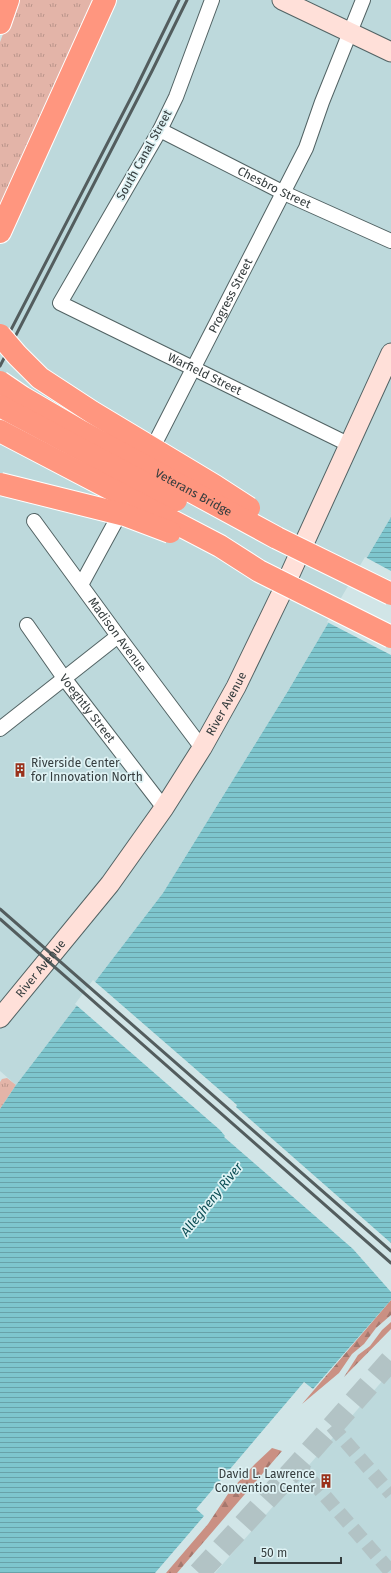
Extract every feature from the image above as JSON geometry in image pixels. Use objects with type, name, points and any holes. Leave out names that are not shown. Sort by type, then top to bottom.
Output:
[{"type":"highway","points":[[0,23],[8,0]]},
{"type":"highway","points":[[0,232],[105,0]]},
{"type":"highway","points":[[0,335],[40,378],[92,412],[216,486],[249,508],[277,538]]},
{"type":"highway","name":"Veterans Bridge","points":[[0,382],[22,397],[82,432],[277,538],[391,594]]},
{"type":"highway","points":[[0,406],[181,503],[391,610]]},
{"type":"highway","points":[[0,431],[213,542],[259,571]]},
{"type":"highway","points":[[0,484],[125,515],[169,532],[259,571],[391,637]]},
{"type":"street","name":"South Canal Street","points":[[60,303],[160,130],[176,97],[212,0]]},
{"type":"street","points":[[282,0],[391,52]]},
{"type":"street","name":"Progress Street","points":[[81,585],[194,369],[306,148],[322,102],[363,0]]},
{"type":"street","name":"Chesbro Street","points":[[160,130],[284,193],[391,241]]},
{"type":"street","name":"Warfield Street","points":[[60,303],[350,445]]},
{"type":"street","name":"River Avenue","points":[[0,1018],[110,884],[164,808],[202,748],[236,687],[275,606],[391,353]]},
{"type":"street","name":"Madison Avenue","points":[[34,521],[202,748]]},
{"type":"street","name":"Voeghtly Street","points":[[27,625],[64,678],[164,808]]},
{"type":"street","points":[[0,729],[118,636]]},
{"type":"shaded area","points":[[105,0],[391,0],[391,517],[288,691],[163,893],[16,1085],[0,1071],[0,232]]},
{"type":"shaded area","name":"David L. Lawrence Convention Center","points":[[391,1371],[391,1573],[215,1573]]},
{"type":"green space","points":[[16,0],[96,0],[0,214],[0,42]]},
{"type":"green space","points":[[7,1078],[16,1085],[0,1109],[0,1082],[2,1079]]},
{"type":"green space","points":[[391,1300],[391,1315],[376,1328],[364,1344],[352,1354],[339,1373],[302,1404]]},
{"type":"green space","points":[[391,1322],[391,1329],[344,1377],[358,1355],[370,1346],[382,1330]]},
{"type":"green space","points":[[272,1448],[282,1451],[177,1573],[166,1573],[208,1524],[230,1491]]},
{"type":"water","name":"Allegheny River","points":[[391,517],[391,1300],[313,1389],[304,1382],[196,1509],[204,1516],[155,1573],[0,1573],[0,1109],[16,1085],[163,893],[288,691]]},
{"type":"pier","points":[[365,557],[391,571],[391,655],[327,622]]},
{"type":"pier","points":[[93,980],[237,1105],[236,1107],[391,1243],[391,1292],[353,1249],[224,1137],[225,1136],[220,1130],[75,1004]]},
{"type":"tunnel","points":[[199,1573],[298,1465],[391,1360]]},
{"type":"tunnel","points":[[332,1426],[391,1494]]},
{"type":"tunnel","points":[[298,1465],[391,1572]]},
{"type":"railway","points":[[0,351],[135,90],[179,0]]},
{"type":"railway","points":[[0,366],[187,0]]},
{"type":"railway","points":[[0,909],[391,1251]]},
{"type":"railway","points":[[0,919],[391,1263]]},
{"type":"place","name":"Riverside Center for Innovation North","points":[[20,770]]},
{"type":"place","name":"David L. Lawrence Convention Center","points":[[326,1481]]}]
